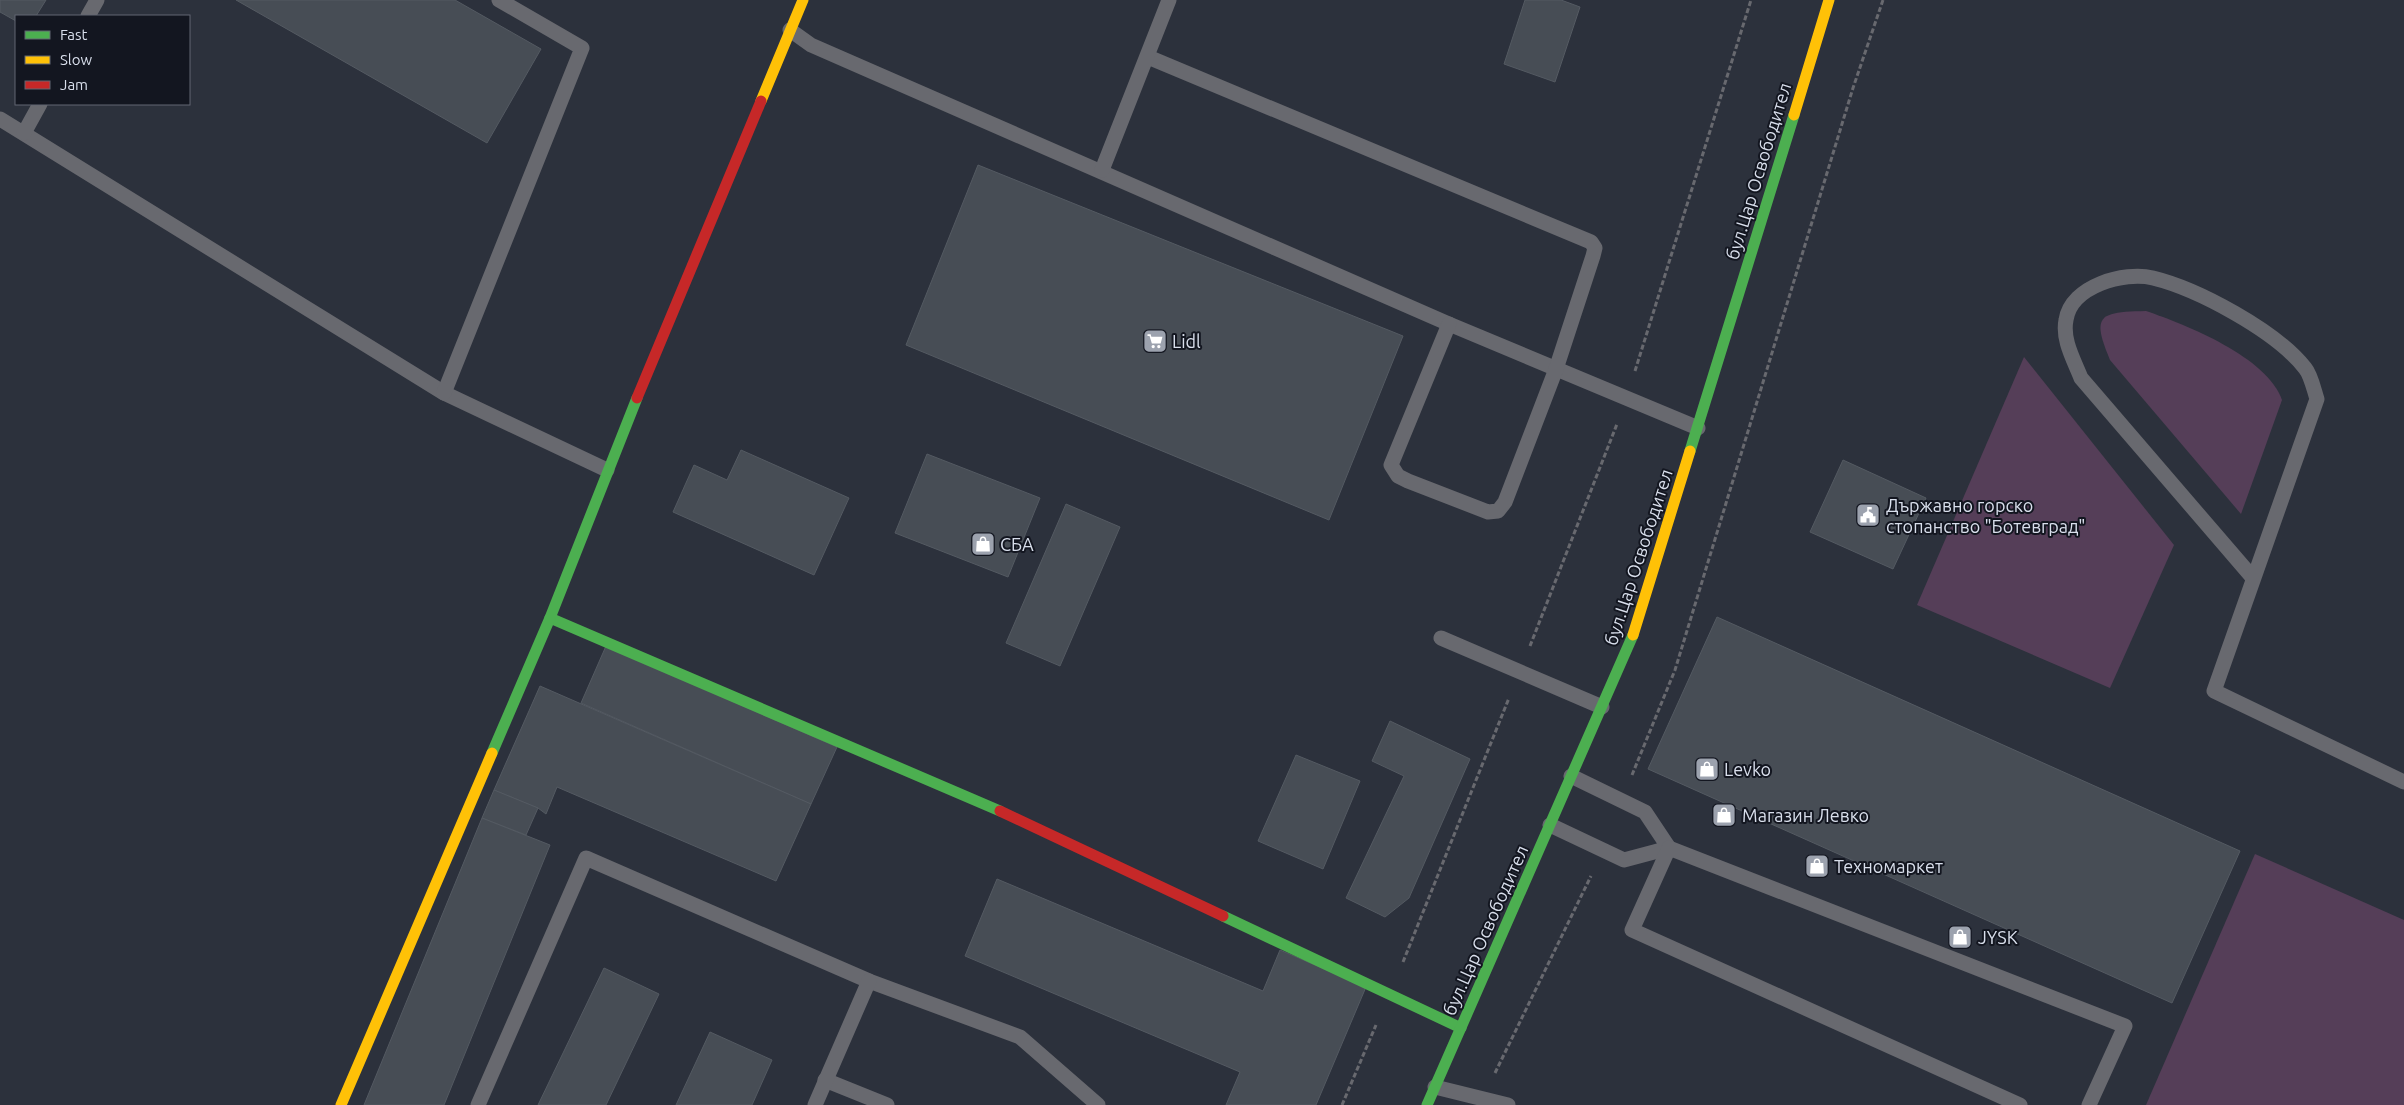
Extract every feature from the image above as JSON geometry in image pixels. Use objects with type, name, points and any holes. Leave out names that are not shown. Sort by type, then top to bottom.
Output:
[{"type":"street","points":[[341,1105],[550,618],[607,470],[803,0]]},
{"type":"street","name":"бул.Цар Освободител","points":[[1427,1105],[1637,625],[1829,0]]},
{"type":"street","points":[[550,618],[1009,815],[1461,1028]]},
{"type":"lane","points":[[89,15],[97,0]]},
{"type":"lane","points":[[444,393],[582,48],[499,0]]},
{"type":"lane","points":[[1102,170],[1169,0]]},
{"type":"lane","points":[[790,30],[812,45],[1102,170],[1449,324],[1698,428]]},
{"type":"lane","points":[[1148,57],[1591,242],[1595,248],[1594,256],[1556,369],[1505,502],[1498,512],[1488,512],[1408,481],[1398,476],[1392,465],[1449,324]]},
{"type":"lane","points":[[24,132],[39,105]]},
{"type":"lane","points":[[0,119],[24,132],[444,393],[607,470]]},
{"type":"lane","points":[[2253,578],[2081,378],[2067,343],[2066,319],[2075,300],[2095,284],[2121,279],[2152,278],[2188,291],[2230,312],[2274,338],[2306,368],[2317,399],[2214,691],[2404,782]]},
{"type":"lane","points":[[1441,638],[1602,706]]},
{"type":"lane","points":[[1571,776],[1645,812],[1669,848],[2125,1026],[2089,1105]]},
{"type":"lane","points":[[1550,825],[1624,860],[1669,848]]},
{"type":"lane","points":[[1669,848],[1632,930],[2020,1105]]},
{"type":"lane","points":[[478,1105],[586,858],[869,981],[1020,1037],[1098,1105]]},
{"type":"lane","points":[[815,1105],[869,981]]},
{"type":"lane","points":[[826,1080],[887,1105]]},
{"type":"lane","points":[[1435,1087],[1508,1105]]},
{"type":"path","points":[[1342,1105],[1390,994],[1627,398],[1751,0]]},
{"type":"path","points":[[1631,779],[1675,670],[1853,88],[1882,0]]},
{"type":"path","points":[[1493,1078],[1594,870]]},
{"type":"shaded area","points":[[2146,311],[2203,334],[2243,357],[2274,384],[2282,400],[2241,514],[2110,360],[2101,334],[2103,319],[2118,313]]},
{"type":"shaded area","points":[[2024,357],[2174,545],[2110,688],[1917,605]]},
{"type":"shaded area","points":[[2255,854],[2404,920],[2404,1105],[2146,1105]]},
{"type":"building","points":[[0,0],[46,0],[37,15],[15,15],[15,20],[0,12]]},
{"type":"building","points":[[236,0],[455,0],[541,49],[487,143]]},
{"type":"building","points":[[1525,0],[1561,0],[1580,7],[1555,82],[1504,64]]},
{"type":"building","name":"Lidl","points":[[978,165],[1403,336],[1329,520],[906,345]]},
{"type":"building","points":[[741,450],[849,498],[814,575],[673,512],[694,465],[727,480]]},
{"type":"building","points":[[927,454],[1040,498],[1008,577],[895,533]]},
{"type":"building","name":"Държавно горско стопанство \"Ботевград\"","points":[[1843,460],[1926,498],[1893,569],[1810,532]]},
{"type":"building","points":[[1066,504],[1120,527],[1060,666],[1006,643]]},
{"type":"building","points":[[1717,617],[2240,851],[2172,1003],[1648,769]]},
{"type":"building","points":[[606,646],[837,747],[811,804],[581,703]]},
{"type":"building","points":[[540,686],[811,804],[776,881],[557,787],[546,814],[538,808],[494,790]]},
{"type":"building","points":[[1390,721],[1470,759],[1409,898],[1385,917],[1346,898],[1404,776],[1372,761]]},
{"type":"building","points":[[1296,755],[1360,781],[1323,869],[1258,841]]},
{"type":"building","points":[[494,790],[538,808],[526,835],[482,818]]},
{"type":"building","points":[[482,818],[550,845],[444,1105],[364,1105]]},
{"type":"building","points":[[997,879],[1263,991],[1280,950],[1366,987],[1316,1105],[1226,1105],[1240,1072],[965,956]]},
{"type":"building","points":[[604,968],[659,994],[606,1105],[538,1105]]},
{"type":"building","points":[[710,1032],[772,1060],[752,1105],[676,1105]]},
{"type":"traffic: fast","points":[[1690,451],[1794,115]]},
{"type":"traffic: fast","points":[[492,753],[550,618],[637,398]]},
{"type":"traffic: fast","points":[[550,618],[1000,811]]},
{"type":"traffic: fast","points":[[1427,1105],[1633,635]]},
{"type":"traffic: fast","points":[[1223,916],[1461,1028]]},
{"type":"traffic: slow","points":[[761,101],[803,0]]},
{"type":"traffic: slow","points":[[1794,115],[1829,0]]},
{"type":"traffic: slow","points":[[1633,635],[1690,451]]},
{"type":"traffic: slow","points":[[341,1105],[492,753]]},
{"type":"traffic: jam","points":[[637,398],[761,101]]},
{"type":"traffic: jam","points":[[1000,811],[1223,916]]},
{"type":"place","name":"Lidl","points":[[1155,341]]},
{"type":"place","name":"Държавно горско стопанство \"Ботевград\"","points":[[1868,515]]},
{"type":"place","name":"СБА","points":[[983,544]]},
{"type":"place","name":"Levko","points":[[1707,769]]},
{"type":"place","name":"Магазин Левко","points":[[1724,815]]},
{"type":"place","name":"Техномаркет","points":[[1817,866]]},
{"type":"place","name":"JYSK","points":[[1960,937]]}]
